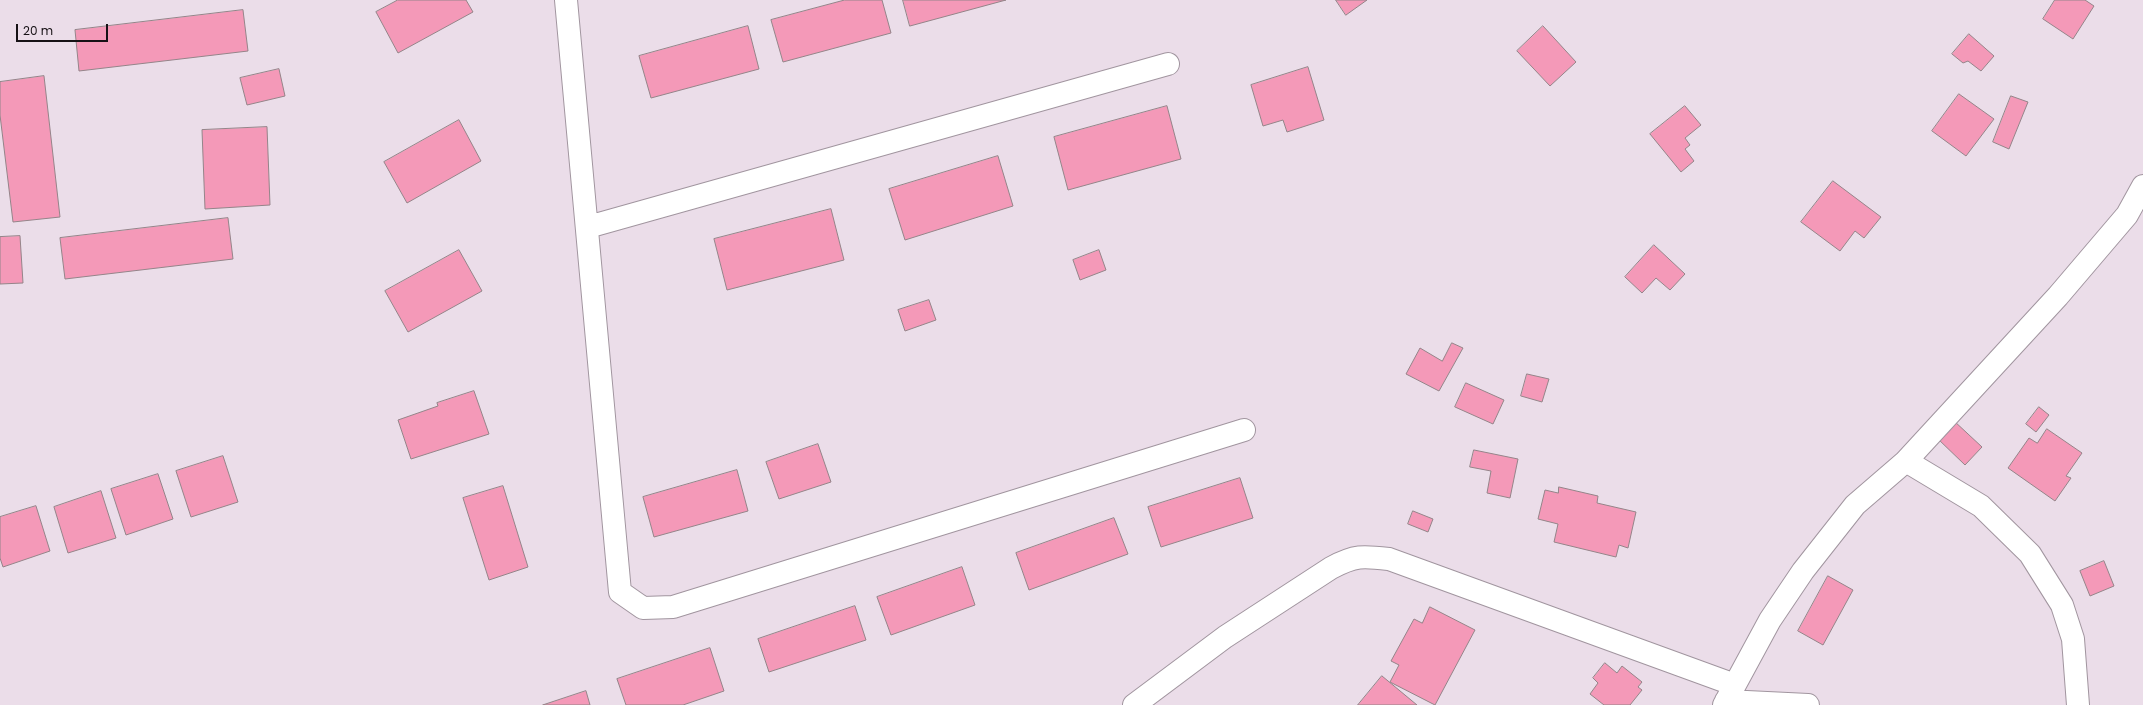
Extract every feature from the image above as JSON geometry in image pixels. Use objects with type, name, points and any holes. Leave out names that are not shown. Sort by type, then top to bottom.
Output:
[{"type":"street","points":[[566,0],[588,227],[620,592],[643,608],[674,607],[1244,430]]},
{"type":"street","points":[[588,227],[1168,64]]},
{"type":"street","points":[[1728,697],[1770,620],[1803,571],[1855,505],[1906,461],[2058,296],[2127,215],[2143,186]]},
{"type":"street","points":[[1906,461],[1981,506],[2030,554],[2062,605],[2073,639],[2078,705]]},
{"type":"street","points":[[1134,705],[1225,637],[1331,568],[1360,556],[1389,559],[1728,697],[1808,705]]},
{"type":"building","points":[[398,0],[466,0],[473,12],[398,53],[376,12]]},
{"type":"building","points":[[845,0],[882,0],[891,33],[783,62],[771,20]]},
{"type":"building","points":[[903,0],[1006,0],[910,26]]},
{"type":"building","points":[[1336,0],[1367,0],[1346,15]]},
{"type":"building","points":[[2055,0],[2085,0],[2094,6],[2073,39],[2043,19]]},
{"type":"building","points":[[243,10],[248,51],[79,71],[75,30]]},
{"type":"building","points":[[748,26],[759,69],[651,98],[639,56]]},
{"type":"building","points":[[1543,26],[1576,62],[1550,86],[1517,51]]},
{"type":"building","points":[[1969,34],[1994,56],[1981,71],[1968,61],[1963,63],[1952,54]]},
{"type":"building","points":[[1308,67],[1324,120],[1287,132],[1283,120],[1263,126],[1251,85]]},
{"type":"building","points":[[279,69],[285,96],[247,105],[240,78]]},
{"type":"building","points":[[44,76],[60,217],[13,222],[0,115],[0,82]]},
{"type":"building","points":[[1959,94],[1994,119],[1966,156],[1932,131]]},
{"type":"building","points":[[2011,96],[2028,102],[2009,149],[1993,142]]},
{"type":"building","points":[[1167,106],[1181,159],[1068,190],[1054,137]]},
{"type":"building","points":[[1685,106],[1701,125],[1685,138],[1690,145],[1685,149],[1694,161],[1681,172],[1650,134]]},
{"type":"building","points":[[459,120],[481,161],[407,203],[384,162]]},
{"type":"building","points":[[267,127],[270,205],[205,209],[202,130]]},
{"type":"building","points":[[998,156],[1013,206],[905,240],[889,189]]},
{"type":"building","points":[[1833,181],[1881,217],[1864,238],[1855,231],[1840,251],[1801,222]]},
{"type":"building","points":[[831,209],[844,260],[727,290],[714,239]]},
{"type":"building","points":[[228,218],[233,259],[65,279],[60,238]]},
{"type":"building","points":[[20,236],[23,283],[0,284],[0,237]]},
{"type":"building","points":[[1654,245],[1685,274],[1670,290],[1656,278],[1642,293],[1625,277]]},
{"type":"building","points":[[459,250],[482,291],[408,332],[385,291]]},
{"type":"building","points":[[1099,250],[1106,270],[1080,280],[1073,260]]},
{"type":"building","points":[[929,300],[936,320],[905,331],[898,310]]},
{"type":"building","points":[[1452,343],[1463,348],[1439,391],[1406,374],[1420,348],[1442,361]]},
{"type":"building","points":[[1527,374],[1549,379],[1542,402],[1521,396]]},
{"type":"building","points":[[1466,383],[1504,400],[1493,424],[1455,407]]},
{"type":"building","points":[[474,391],[489,434],[411,459],[398,420],[438,406],[437,403]]},
{"type":"building","points":[[2039,407],[2049,415],[2036,432],[2026,424]]},
{"type":"building","points":[[1953,420],[1982,447],[1965,465],[1937,438]]},
{"type":"building","points":[[2047,429],[2082,453],[2066,476],[2071,478],[2055,501],[2008,468],[2029,438],[2037,443]]},
{"type":"building","points":[[818,444],[831,482],[779,499],[766,462]]},
{"type":"building","points":[[1474,450],[1518,459],[1510,498],[1487,493],[1491,471],[1470,467]]},
{"type":"building","points":[[223,456],[238,502],[191,517],[176,471]]},
{"type":"building","points":[[737,470],[748,511],[654,537],[643,497]]},
{"type":"building","points":[[158,474],[173,519],[126,535],[111,489]]},
{"type":"building","points":[[1240,478],[1253,518],[1161,547],[1148,507]]},
{"type":"building","points":[[503,486],[528,567],[489,580],[463,498]]},
{"type":"building","points":[[1559,487],[1598,496],[1597,503],[1636,512],[1628,548],[1619,545],[1616,557],[1554,542],[1558,524],[1538,519],[1545,490],[1558,493]]},
{"type":"building","points":[[101,491],[116,538],[68,553],[54,507]]},
{"type":"building","points":[[36,506],[50,551],[3,567],[0,558],[0,517]]},
{"type":"building","points":[[1413,511],[1433,519],[1428,532],[1408,524]]},
{"type":"building","points":[[1114,518],[1128,554],[1029,590],[1016,553]]},
{"type":"building","points":[[2104,561],[2114,586],[2090,596],[2080,571]]},
{"type":"building","points":[[962,567],[975,605],[891,635],[877,597]]},
{"type":"building","points":[[1828,576],[1853,590],[1823,645],[1798,631]]},
{"type":"building","points":[[855,606],[866,640],[769,672],[758,639]]},
{"type":"building","points":[[1430,607],[1475,630],[1435,705],[1390,682],[1399,665],[1391,661],[1414,619],[1422,623]]},
{"type":"building","points":[[710,648],[724,691],[683,705],[626,705],[617,679]]},
{"type":"building","points":[[1605,663],[1617,673],[1622,666],[1642,682],[1638,687],[1642,690],[1630,705],[1604,705],[1590,694],[1598,683],[1593,678]]},
{"type":"building","points":[[1382,676],[1417,705],[1358,705]]},
{"type":"building","points":[[586,691],[590,705],[543,705]]}]
